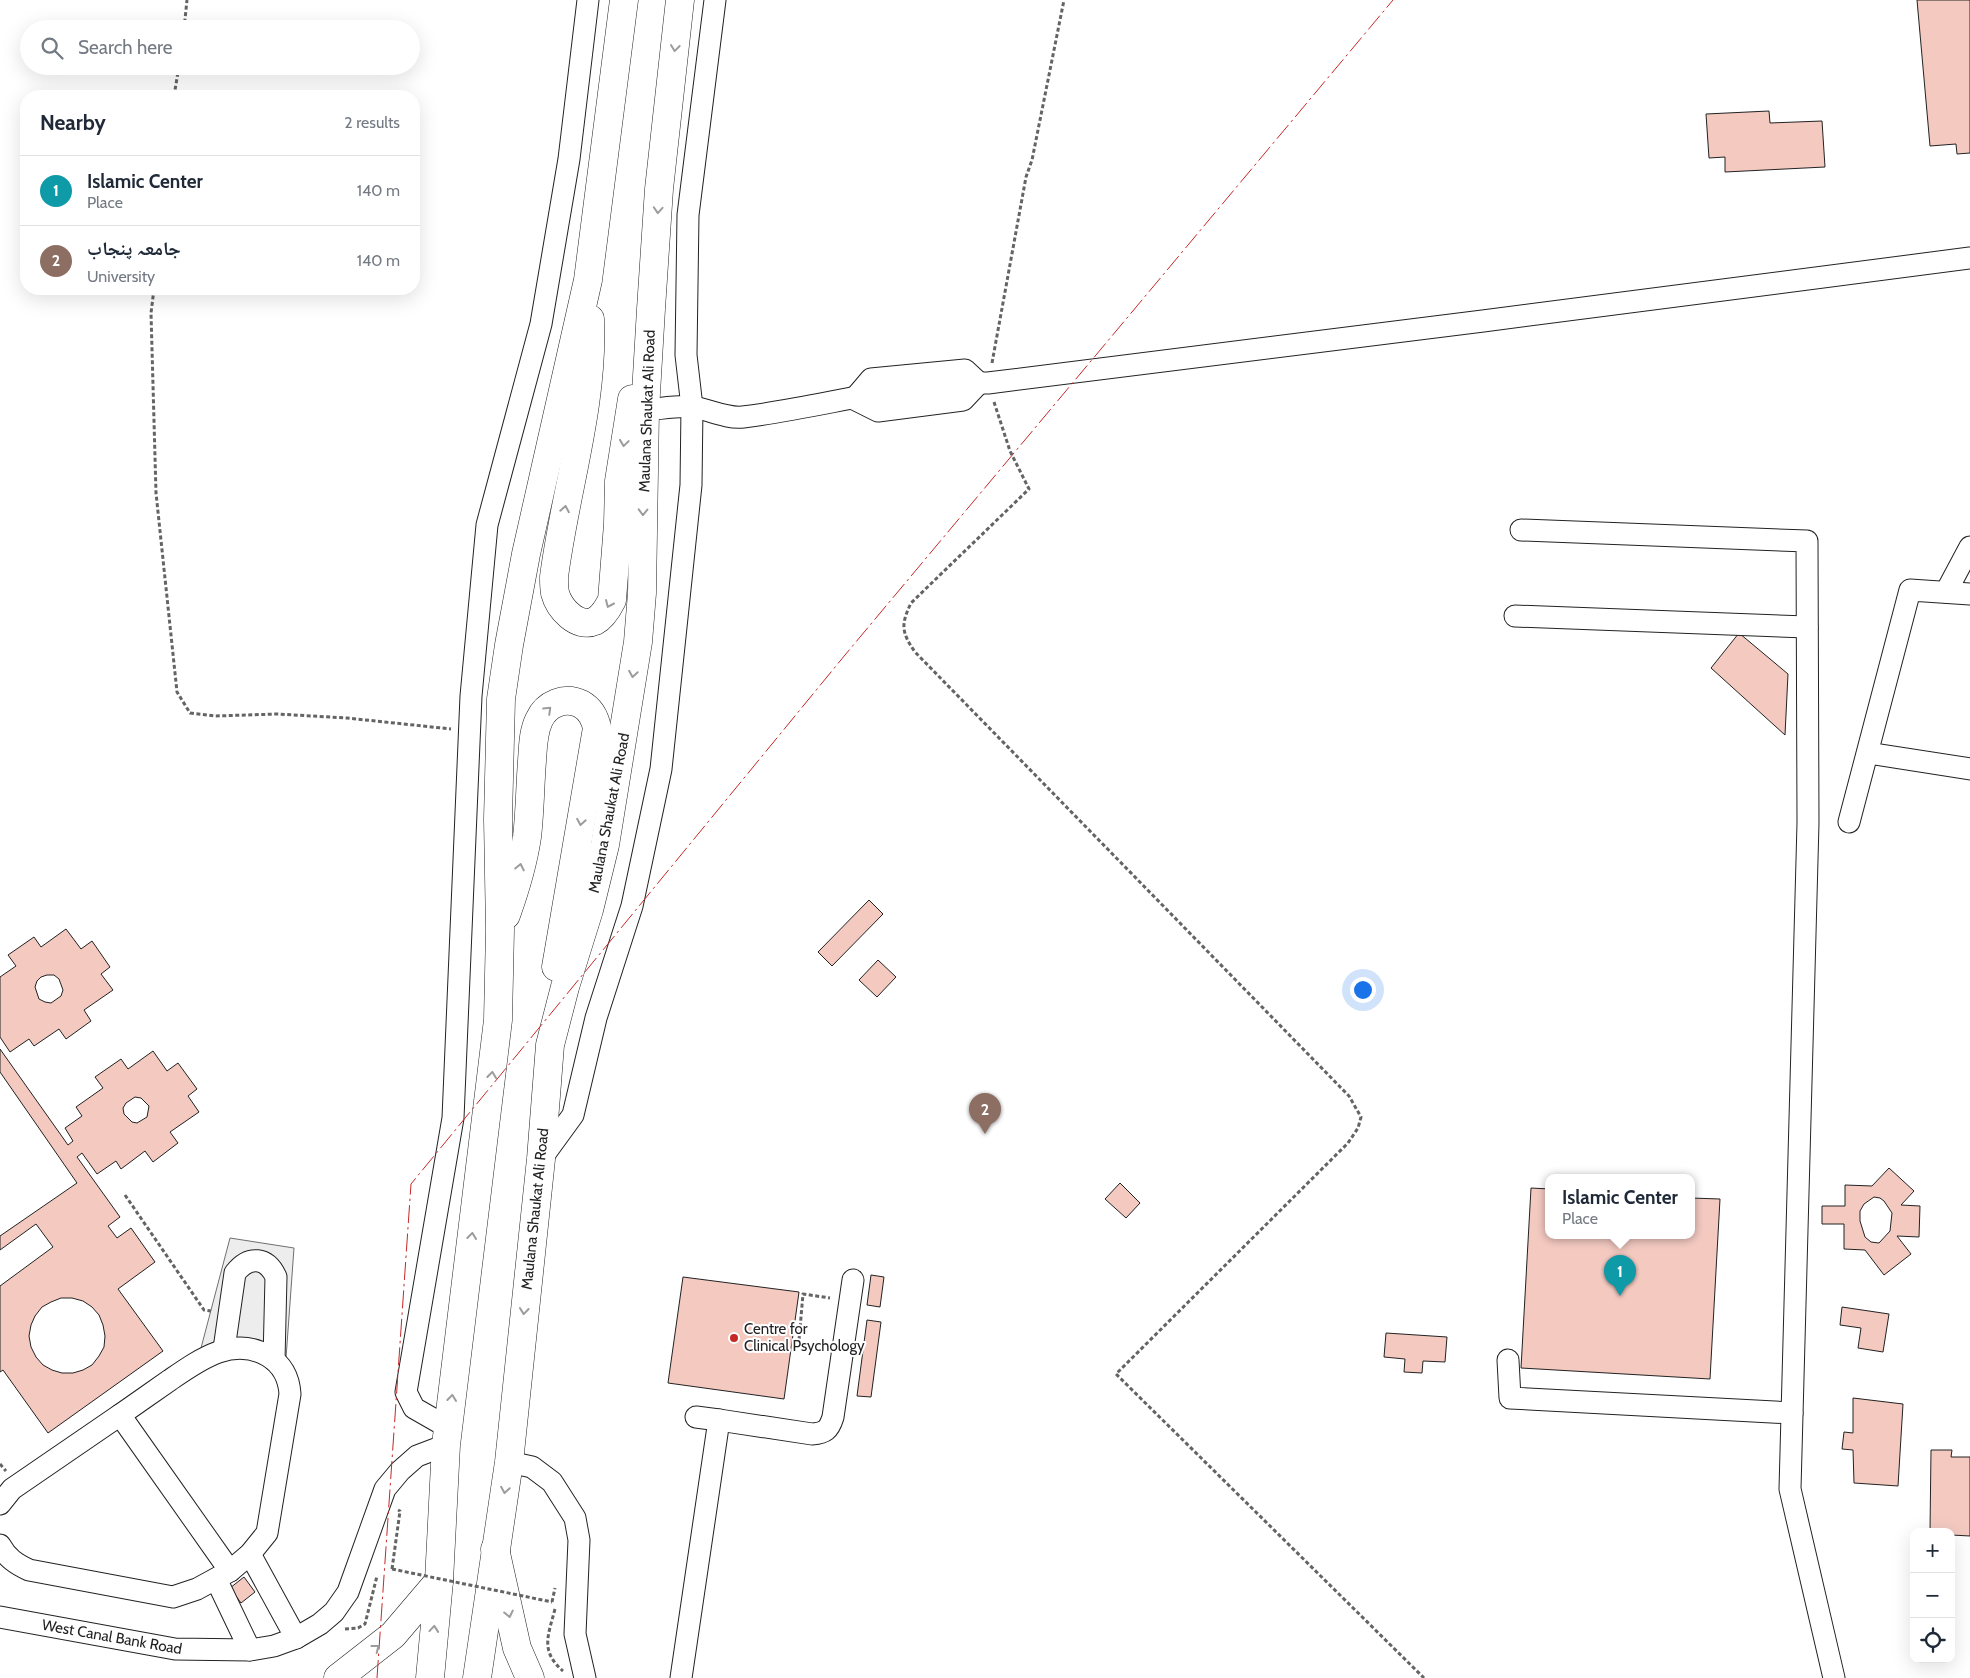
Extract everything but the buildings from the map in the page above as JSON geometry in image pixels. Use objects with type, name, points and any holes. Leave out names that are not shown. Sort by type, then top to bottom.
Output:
[{"type":"main road","points":[[430,1678],[439,1581],[447,1437],[498,1020],[500,930],[498,819],[501,699],[526,554],[588,280],[624,0]]},
{"type":"main road","name":"Maulana Shaukat Ali Road","points":[[477,1678],[509,1462],[541,1158],[550,1045],[589,910],[605,845],[635,662],[642,593],[645,410],[659,189],[680,0]]},
{"type":"main road","points":[[588,280],[591,352],[582,419],[554,577],[555,593],[560,605],[569,615],[577,620],[594,621],[608,609],[612,600],[618,524],[619,481],[628,418],[651,309]]},
{"type":"main road","points":[[500,930],[516,886],[527,838],[533,747],[539,720],[544,712],[556,703],[569,700],[579,703],[592,714],[597,728],[553,985],[554,1027]]},
{"type":"main road","points":[[495,1549],[517,1648],[530,1678]]},
{"type":"main road","points":[[338,1678],[393,1635],[439,1581]]},
{"type":"street","points":[[447,1437],[414,1408],[406,1392],[453,1118],[471,696],[487,525],[541,324],[568,160],[588,0]]},
{"type":"street","points":[[541,1158],[573,1115],[596,1018],[632,906],[661,769],[691,485],[692,407],[686,355],[688,215],[715,0]]},
{"type":"street","points":[[645,410],[692,407],[740,417],[854,399],[878,411],[963,400],[983,383],[1970,258]]},
{"type":"street","points":[[854,399],[871,379],[965,370],[983,383]]},
{"type":"street","points":[[1521,530],[1807,541],[1808,823],[1790,1489],[1834,1678]]},
{"type":"street","points":[[1946,592],[1970,547]]},
{"type":"street","points":[[1849,822],[1910,590],[1970,594]]},
{"type":"street","points":[[1515,616],[1807,627]]},
{"type":"street","points":[[1868,753],[1970,769]]},
{"type":"street","points":[[224,1349],[236,1273],[247,1262],[256,1261],[265,1263],[272,1269],[276,1277],[274,1360]]},
{"type":"street","points":[[696,1417],[823,1434],[830,1427],[833,1417],[853,1280]]},
{"type":"street","points":[[0,1545],[6,1555],[17,1565],[30,1570],[172,1597],[196,1589],[223,1575],[250,1554],[267,1533],[290,1394],[289,1383],[284,1371],[274,1360],[260,1351],[242,1348],[224,1349],[204,1357],[1,1498]]},
{"type":"street","points":[[1508,1360],[1510,1398],[1792,1413]]},
{"type":"street","points":[[120,1415],[223,1575],[250,1650]]},
{"type":"street","points":[[681,1678],[719,1420]]},
{"type":"street","name":"West Canal Bank Road","points":[[0,1617],[174,1649],[250,1650],[274,1646],[296,1638],[320,1624],[334,1612],[348,1592],[390,1483],[417,1456],[447,1437]]},
{"type":"street","points":[[509,1462],[532,1467],[552,1482],[575,1518],[579,1540],[575,1634],[585,1678]]},
{"type":"street","points":[[250,1554],[296,1638]]},
{"type":"path","points":[[185,20],[187,0]]},
{"type":"path","points":[[1064,0],[1032,160],[1026,177],[983,383],[1010,451],[1029,489],[911,603],[903,619],[906,640],[915,652],[1349,1096],[1361,1116],[1358,1128],[1348,1143],[1116,1374],[1424,1678]]},
{"type":"path","points":[[175,90],[178,75]]},
{"type":"path","points":[[153,295],[151,313],[156,493],[177,692],[190,713],[215,716],[277,714],[469,731]]},
{"type":"path","points":[[125,1195],[204,1310],[229,1315]]},
{"type":"path","points":[[799,1340],[803,1294],[850,1301]]},
{"type":"path","points":[[392,1569],[552,1602]]},
{"type":"shaded area","points":[[230,1238],[294,1248],[286,1358],[261,1342],[246,1338],[230,1338],[216,1341],[201,1348]]},
{"type":"power","points":[[377,1678],[411,1184],[845,655],[1393,0]]},
{"type":"place","name":"جامعہ پنجاب","points":[[985,1134]]},
{"type":"place","name":"Islamic Center","points":[[1620,1296]]},
{"type":"place","name":"Centre for Clinical Psychology","points":[[734,1338]]}]
